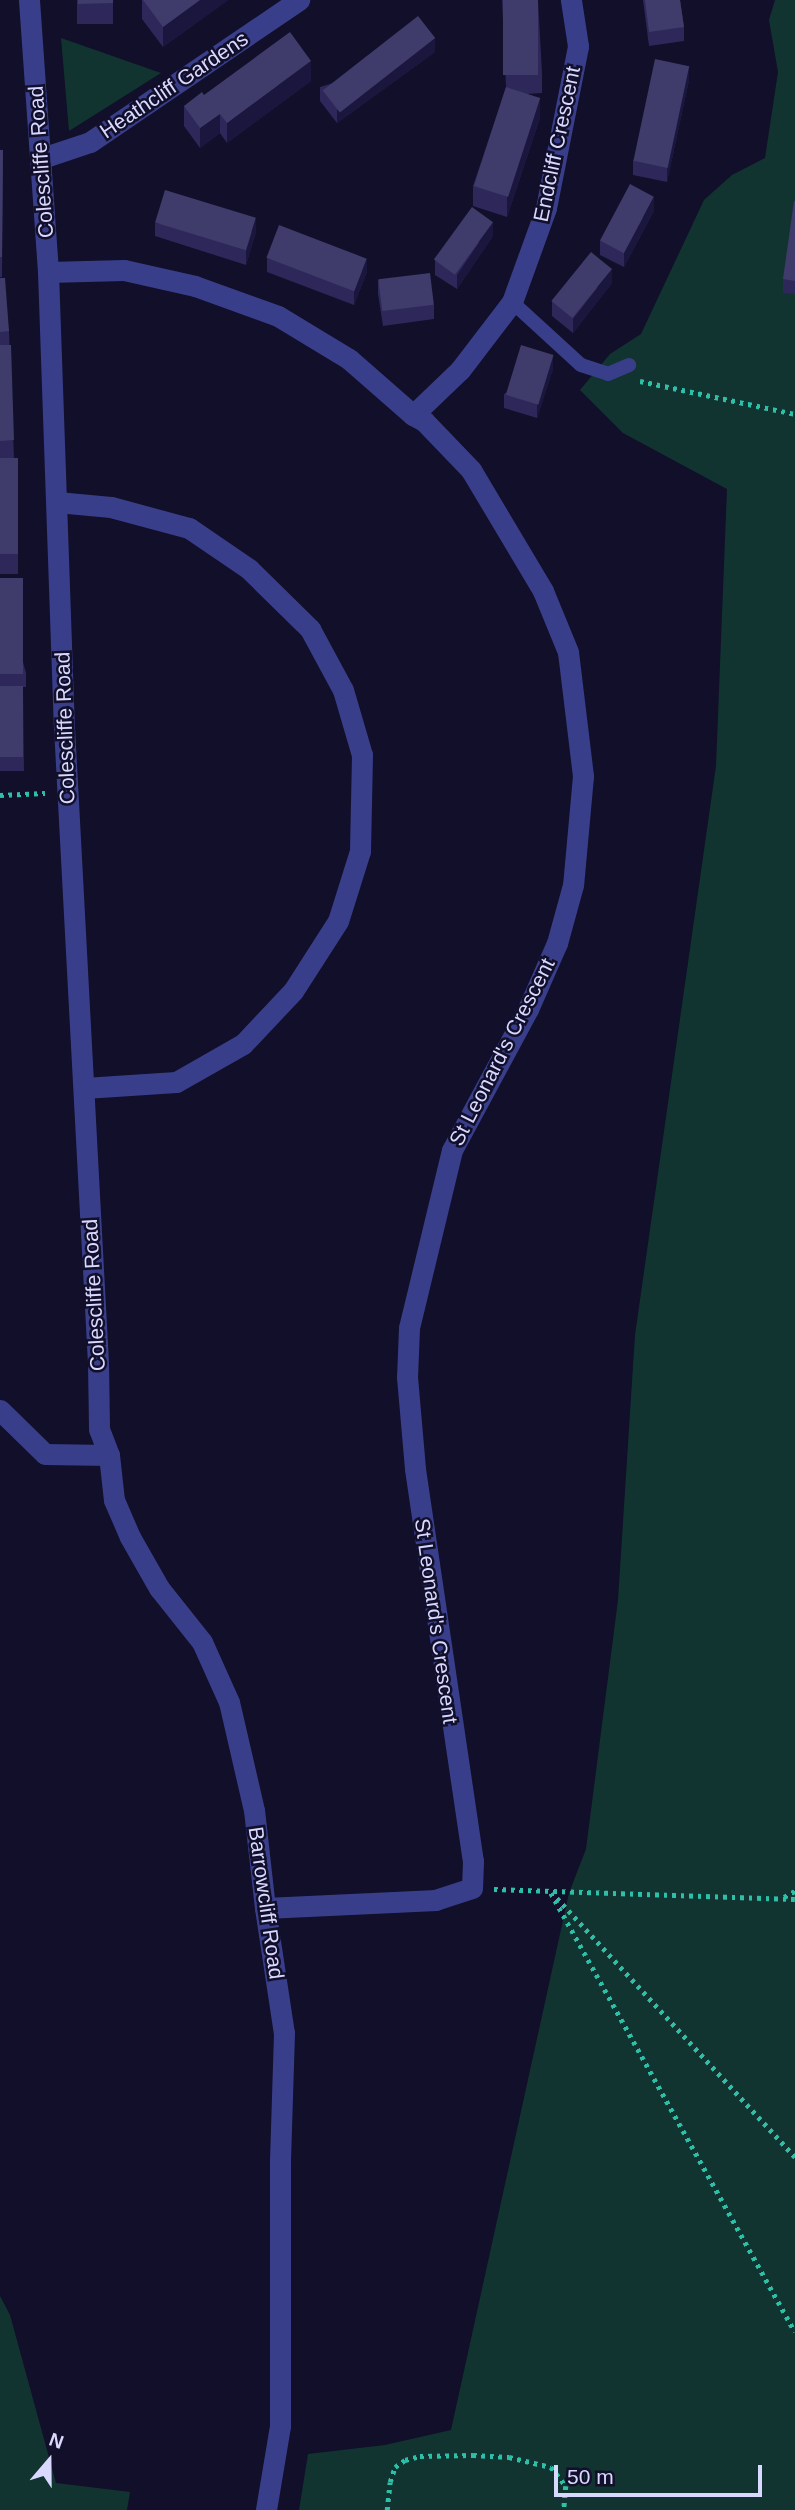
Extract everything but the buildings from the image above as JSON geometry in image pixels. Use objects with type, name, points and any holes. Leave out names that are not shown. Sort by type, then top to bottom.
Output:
[{"type":"street","name":"Colescliffe Road","points":[[29,0],[48,272],[67,792],[84,1088],[99,1429],[109,1455]]},
{"type":"street","name":"Heathcliff Gardens","points":[[42,158],[90,142],[299,0]]},
{"type":"street","name":"Endcliff Crescent","points":[[413,415],[460,370],[512,302],[546,208],[578,46],[571,0]]},
{"type":"street","name":"St Leonard's Crescent","points":[[48,272],[124,270],[195,286],[278,316],[349,359],[413,415],[424,421],[471,470],[543,591],[569,652],[583,776],[573,885],[557,943],[528,1009],[452,1150],[409,1328],[407,1377],[415,1469],[458,1775],[473,1861],[472,1888]]},
{"type":"street","points":[[57,502],[111,507],[189,528],[249,569],[310,629],[343,690],[362,755],[360,850],[338,920],[293,991],[243,1044],[176,1082],[84,1088]]},
{"type":"street","points":[[0,1410],[46,1454],[109,1455]]},
{"type":"street","name":"Barrowcliff Road","points":[[109,1455],[114,1500],[130,1537],[159,1588],[202,1642],[229,1702],[254,1810],[265,1908],[284,2033],[280,2160],[280,2426],[266,2510]]},
{"type":"street","points":[[265,1908],[436,1900],[472,1888]]},
{"type":"lane","points":[[512,302],[580,365],[608,374],[629,365]]},
{"type":"path","points":[[608,374],[795,414]]},
{"type":"path","points":[[0,795],[67,792]]},
{"type":"path","points":[[472,1888],[551,1893],[795,1899]]},
{"type":"path","points":[[783,1898],[795,1891]]},
{"type":"path","points":[[551,1893],[795,2157]]},
{"type":"path","points":[[551,1893],[795,2332]]},
{"type":"path","points":[[387,2510],[390,2482],[395,2467],[405,2460],[420,2456],[473,2455],[509,2457],[551,2466],[566,2486],[565,2510]]},
{"type":"green space","points":[[775,0],[795,0],[795,2510],[299,2510],[308,2454],[385,2445],[451,2430],[569,1893],[586,1849],[618,1600],[635,1335],[716,766],[727,489],[623,433],[580,390],[610,354],[641,334],[704,200],[732,175],[765,158],[778,72],[769,20]]},
{"type":"green space","points":[[61,38],[161,73],[69,131]]},
{"type":"green space","points":[[0,2296],[10,2315],[56,2483],[130,2492],[127,2510],[0,2510]]}]
